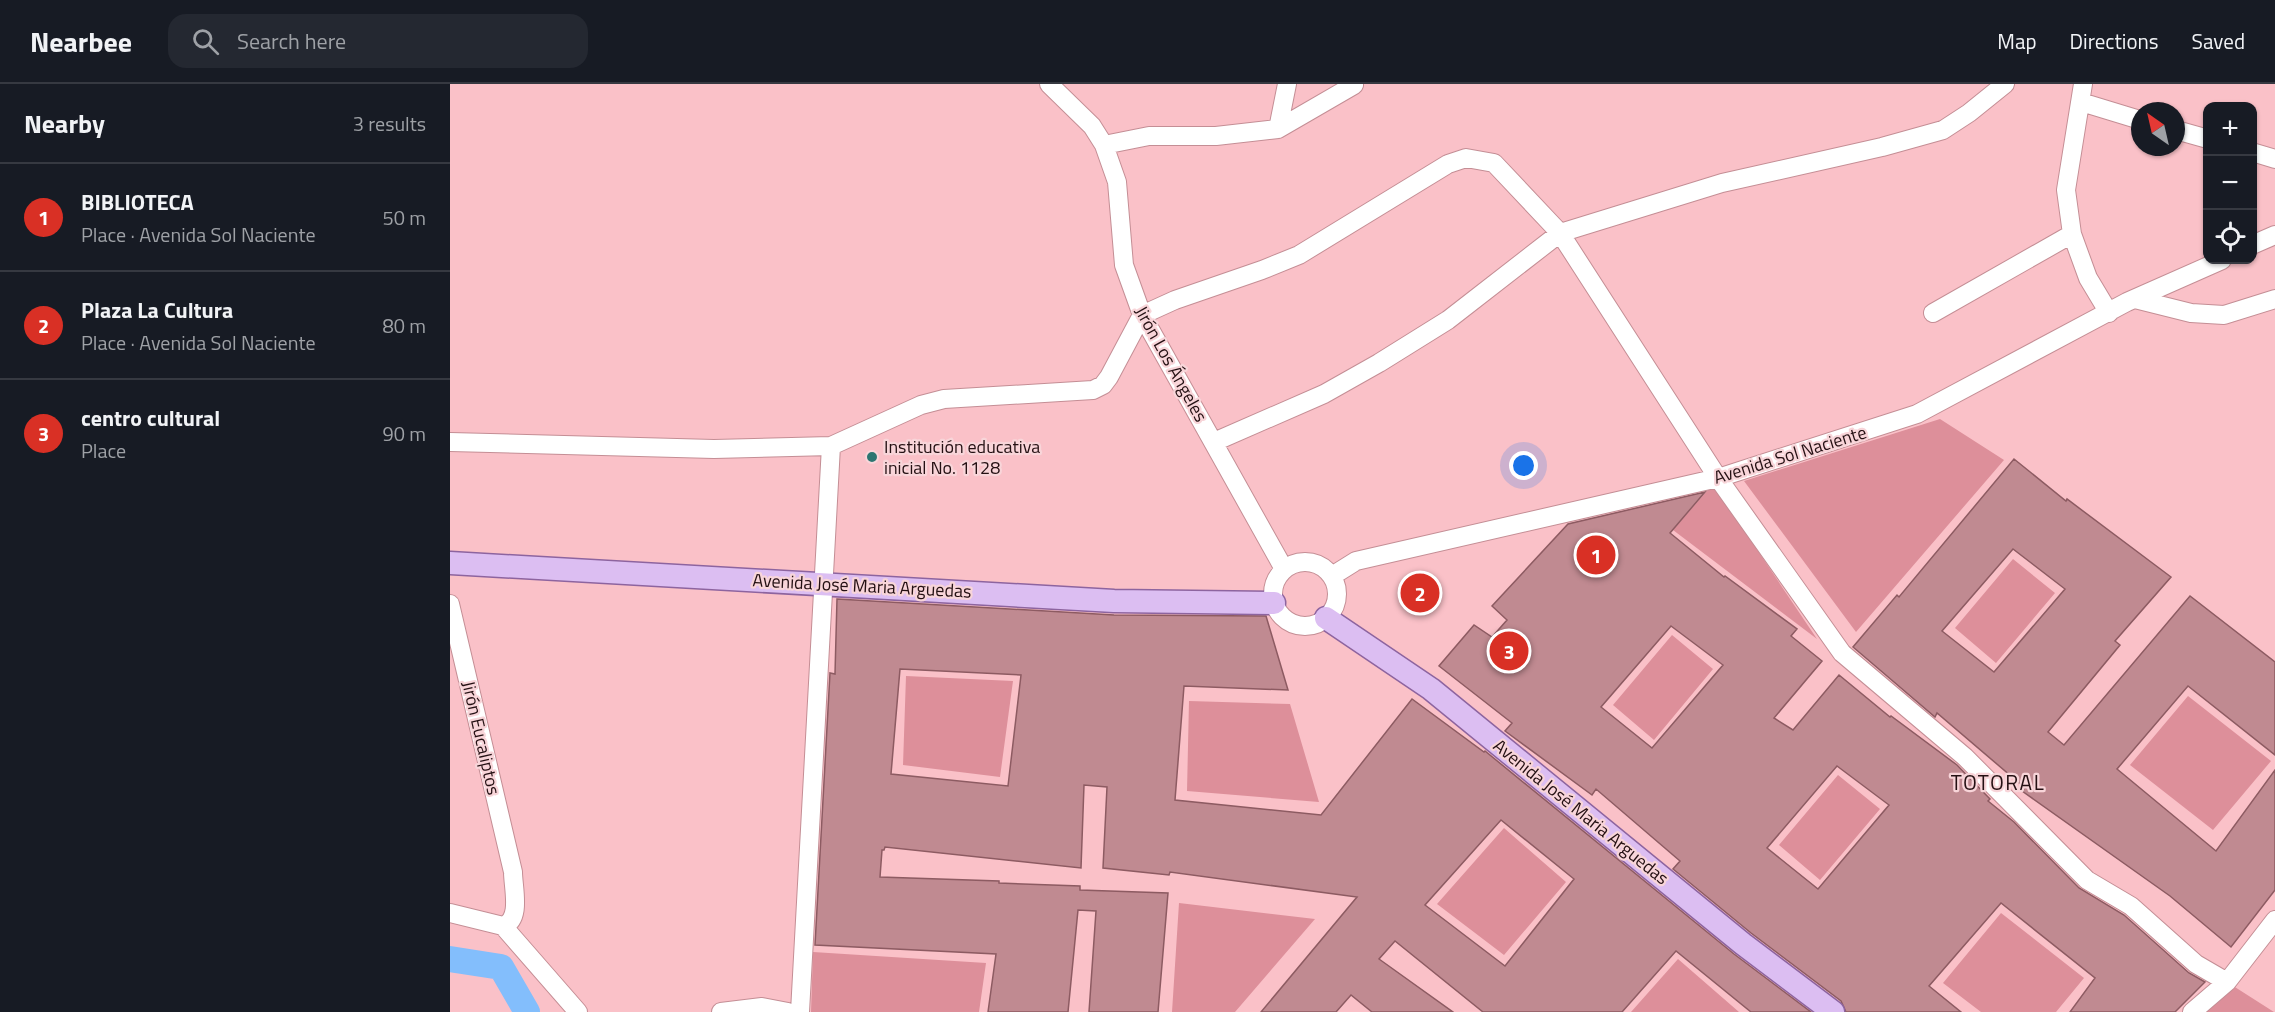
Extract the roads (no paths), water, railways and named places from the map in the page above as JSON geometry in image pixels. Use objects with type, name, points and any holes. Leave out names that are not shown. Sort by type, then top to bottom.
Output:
[{"type":"main road","name":"Avenida José Maria Arguedas","points":[[450,563],[1114,601],[1274,603]]},
{"type":"main road","name":"Avenida José Maria Arguedas","points":[[1326,618],[1431,689],[1743,944],[1833,1012]]},
{"type":"street","name":"Jirón Los Ángeles","points":[[1050,84],[1092,126],[1104,145],[1117,182],[1124,265],[1142,315],[1284,569]]},
{"type":"street","points":[[1278,129],[1287,84]]},
{"type":"street","points":[[1214,442],[1324,394],[1379,363],[1448,321],[1560,233],[1722,183],[1893,144],[1943,130],[1969,113],[2004,84]]},
{"type":"street","points":[[2084,84],[2066,190],[2072,234],[2088,278],[2109,313]]},
{"type":"street","points":[[1104,145],[1149,136],[1216,136],[1278,129],[1354,85]]},
{"type":"street","points":[[2081,102],[2131,117]]},
{"type":"street","points":[[2185,133],[2203,138]]},
{"type":"street","points":[[2257,153],[2275,159]]},
{"type":"street","points":[[450,442],[714,449],[831,446],[921,405],[944,399],[1093,390],[1103,385],[1109,377],[1142,315],[1175,300],[1299,255],[1448,164],[1466,158],[1494,163],[1560,233],[1718,478],[1842,653],[1965,757],[2087,880],[2131,906],[2196,964],[2227,982]]},
{"type":"street","points":[[1933,313],[2072,234]]},
{"type":"street","points":[[2257,243],[2275,235]]},
{"type":"street","name":"Avenida Sol Naciente","points":[[1332,576],[1356,561],[1718,478],[1917,414],[2135,299],[2213,264]]},
{"type":"street","points":[[2135,299],[2191,313],[2224,315],[2275,299]]},
{"type":"street","points":[[800,1012],[831,446]]},
{"type":"street","points":[[1304,561],[1315,563],[1332,576],[1337,594],[1332,611],[1326,618],[1317,624],[1296,625],[1279,613],[1274,603],[1274,584],[1284,569],[1304,561]]},
{"type":"street","name":"Jirón Eucaliptos","points":[[450,604],[513,872],[515,916],[510,923],[503,926]]},
{"type":"street","points":[[450,913],[503,926],[578,1012]]},
{"type":"street","points":[[2192,1012],[2227,982],[2275,920]]},
{"type":"street","points":[[721,1012],[762,1007],[788,1012]]},
{"type":"waterway","points":[[450,959],[501,967],[527,1012]]},
{"type":"place","name":"Institución educativa inicial No. 1128","points":[[872,457]]},
{"type":"place","name":"BIBLIOTECA","points":[[1596,555]]},
{"type":"place","name":"Plaza La Cultura","points":[[1420,593]]},
{"type":"place","name":"centro cultural","points":[[1509,651]]},
{"type":"district","name":"TOTORAL","points":[[1998,783]]}]
